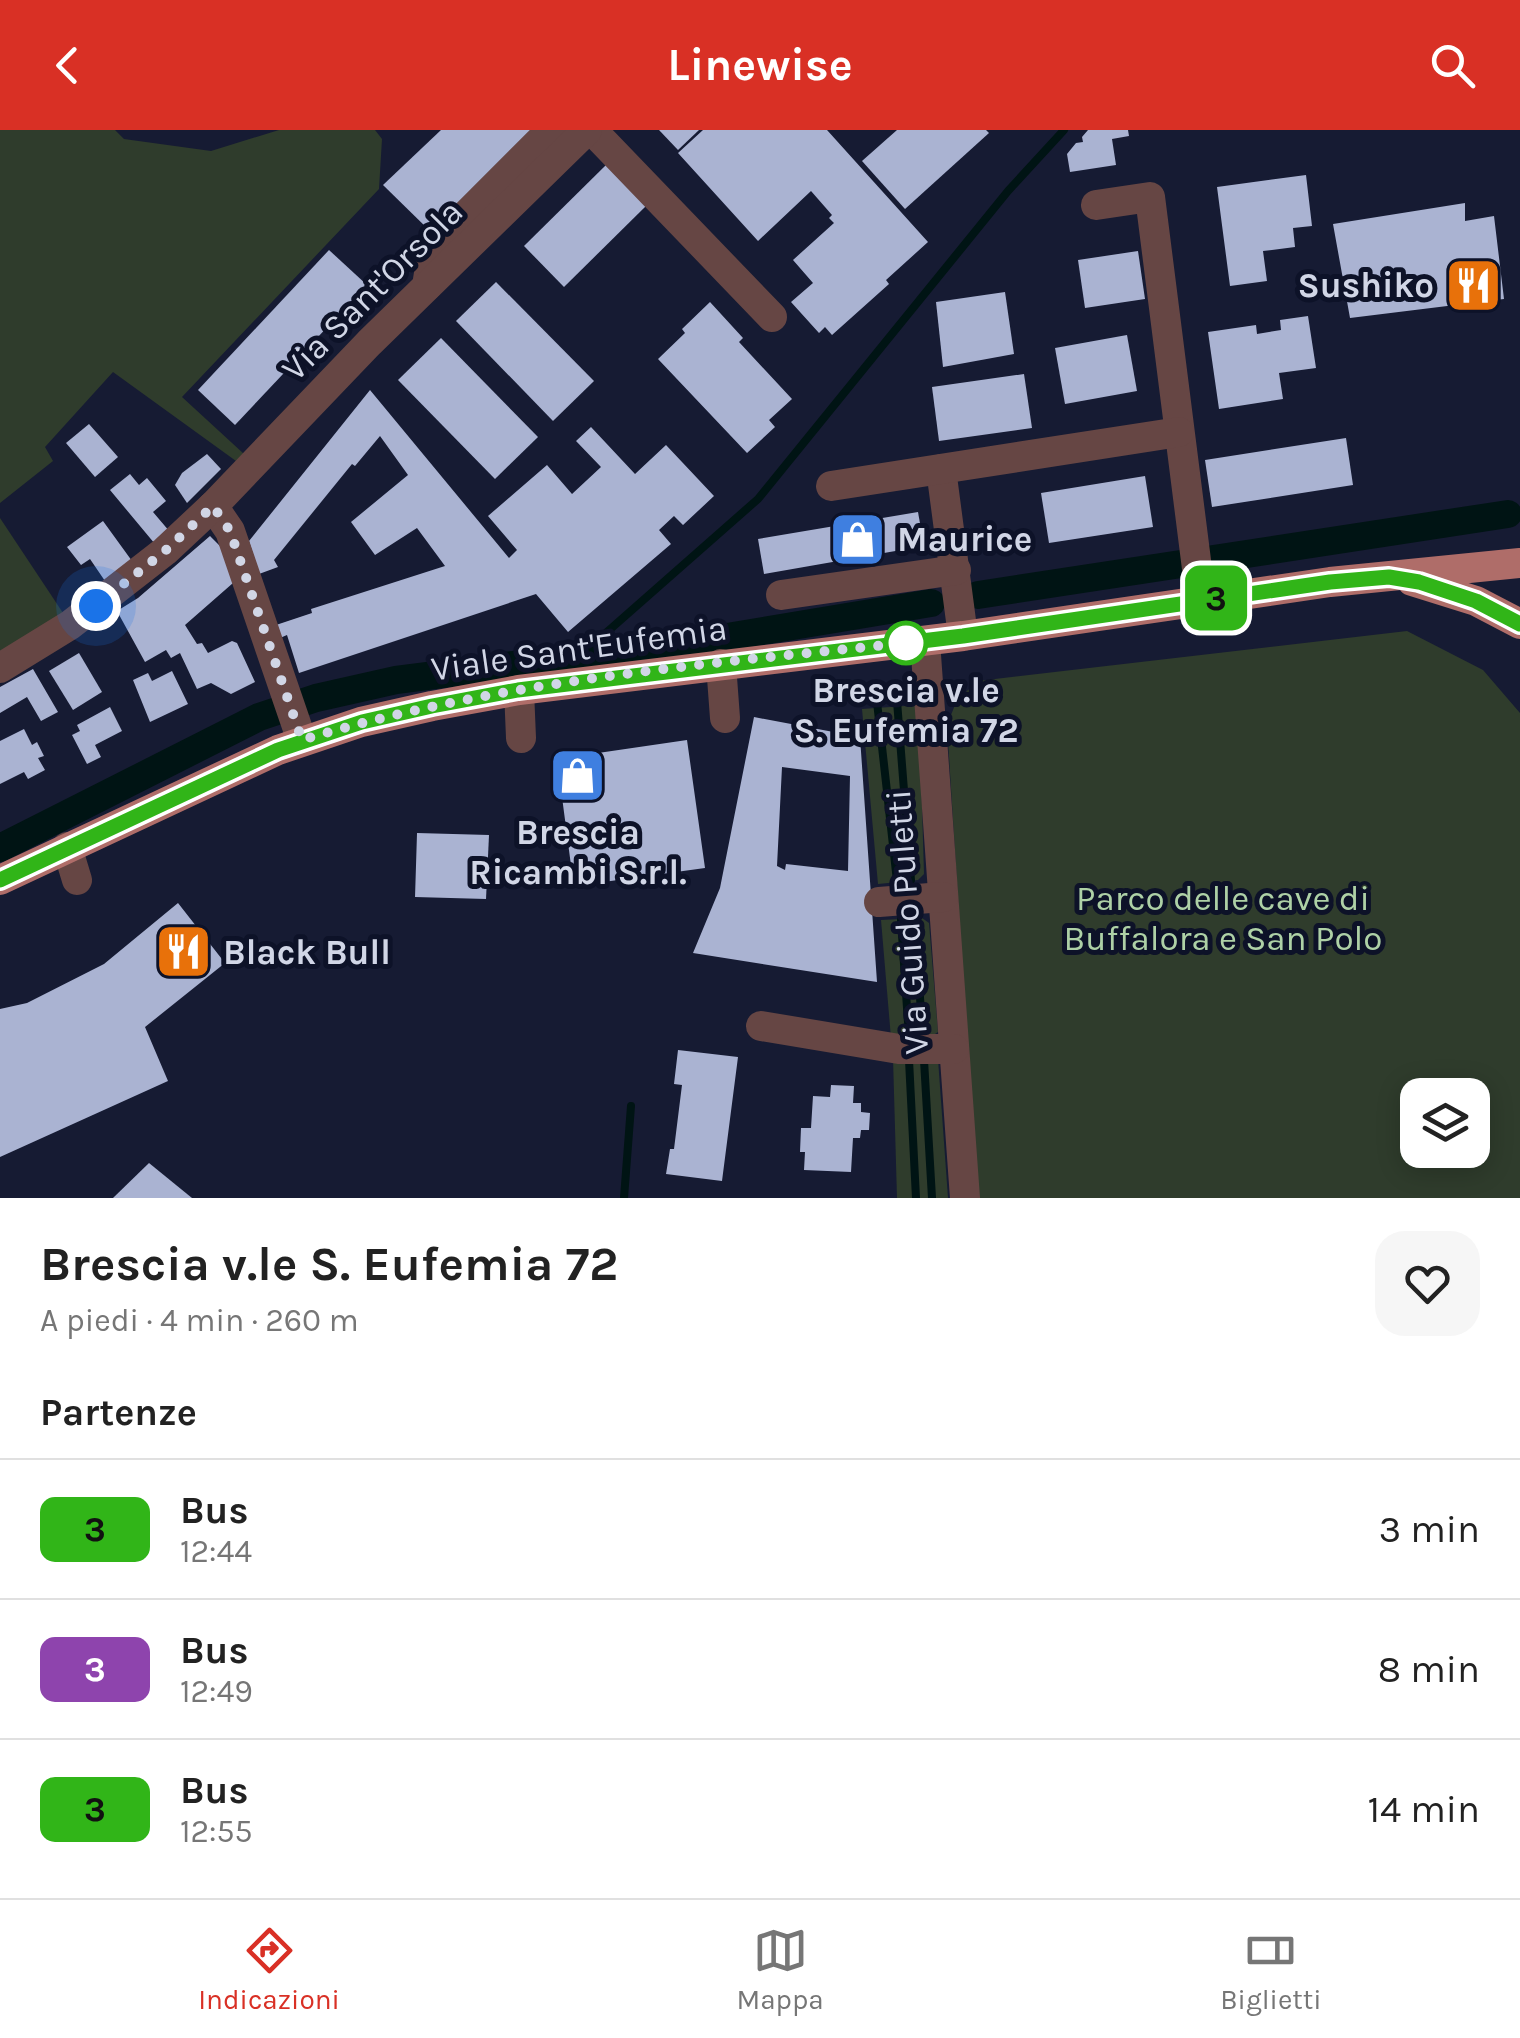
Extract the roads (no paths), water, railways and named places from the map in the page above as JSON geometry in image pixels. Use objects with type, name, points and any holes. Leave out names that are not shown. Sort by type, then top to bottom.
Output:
[{"type":"main road","name":"Viale Sant'Eufemia","points":[[2,875],[299,732],[518,690],[963,636],[1200,588],[1389,577],[1520,564]]},
{"type":"main road","name":"Viale Sant'Eufemia","points":[[1389,577],[1448,590],[1520,624]]},
{"type":"street","points":[[427,286],[433,248],[551,130]]},
{"type":"street","name":"Via Sant'Orsola","points":[[0,668],[122,588],[213,506],[427,286],[590,130],[772,318]]},
{"type":"street","points":[[1096,205],[1150,196],[1200,588]]},
{"type":"street","points":[[831,486],[1179,432]]},
{"type":"street","points":[[941,469],[963,636]]},
{"type":"street","points":[[213,506],[230,531],[299,732]]},
{"type":"street","points":[[781,595],[956,570]]},
{"type":"street","name":"Via Guido Puletti","points":[[925,640],[965,1198]]},
{"type":"street","points":[[721,664],[724,718]]},
{"type":"street","points":[[518,690],[520,738]]},
{"type":"street","points":[[67,847],[77,880]]},
{"type":"street","points":[[879,902],[944,896]]},
{"type":"street","points":[[762,1026],[899,1048],[954,1049]]},
{"type":"waterway","points":[[582,654],[758,499],[1008,191],[1064,130]]},
{"type":"waterway","points":[[978,595],[1508,514]]},
{"type":"waterway","points":[[0,848],[259,717],[316,698],[396,680],[709,640],[931,603]]},
{"type":"waterway","points":[[897,701],[911,880]]},
{"type":"waterway","points":[[877,702],[897,881]]},
{"type":"waterway","points":[[914,919],[923,1037]]},
{"type":"waterway","points":[[901,920],[909,1037]]},
{"type":"waterway","points":[[909,1060],[916,1198]]},
{"type":"waterway","points":[[924,1060],[932,1198]]},
{"type":"waterway","points":[[624,1198],[631,1106]]},
{"type":"place","name":"Sushiko","points":[[1473,285]]},
{"type":"place","name":"Maurice","points":[[858,539]]},
{"type":"place","name":"Brescia v.le S. Eufemia 72","points":[[906,643]]},
{"type":"place","name":"Brescia Ricambi S.r.l.","points":[[578,776]]},
{"type":"place","name":"Black Bull","points":[[184,952]]},
{"type":"park label","name":"Parco delle cave di Buffalora e San Polo","points":[[1223,918]]}]
